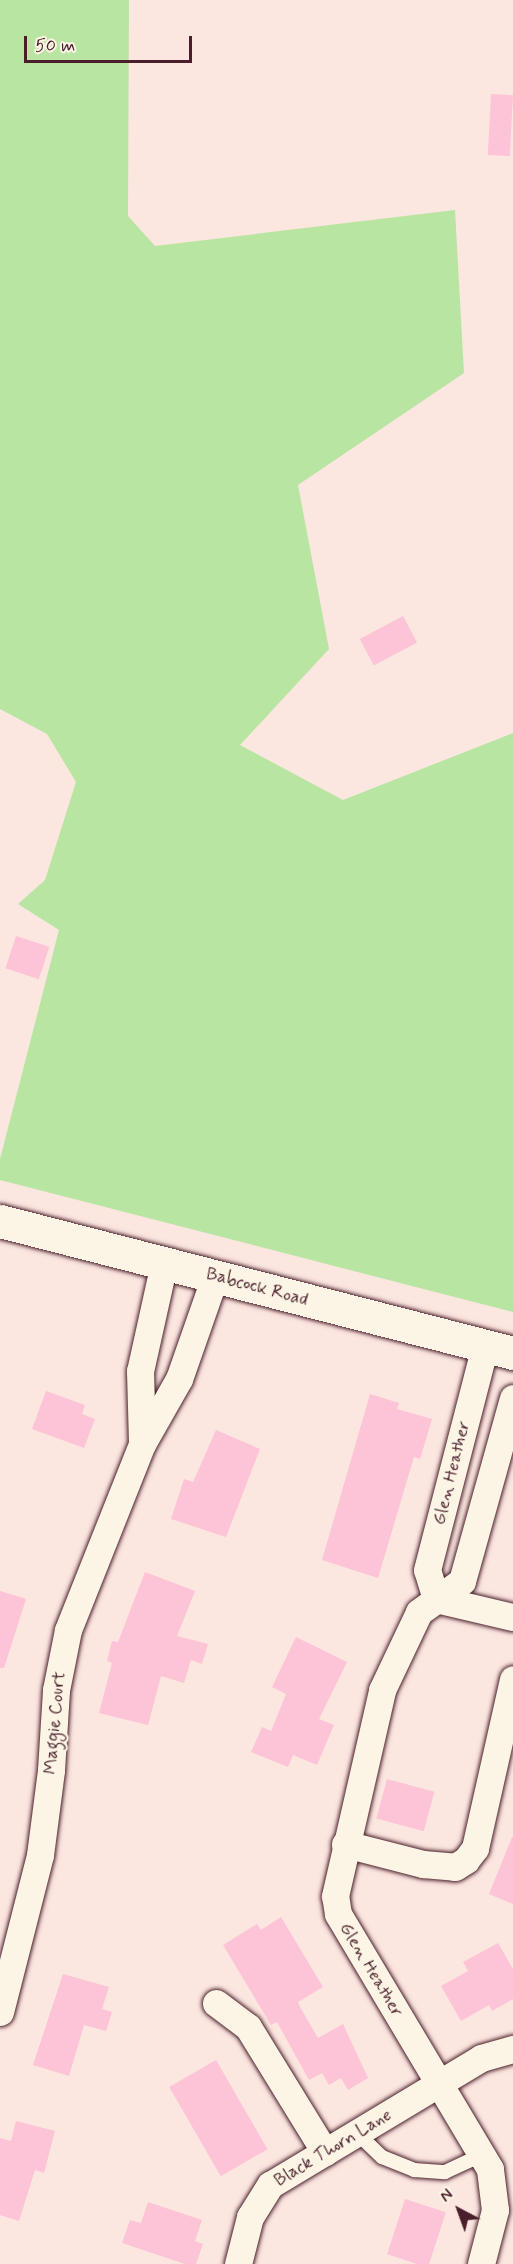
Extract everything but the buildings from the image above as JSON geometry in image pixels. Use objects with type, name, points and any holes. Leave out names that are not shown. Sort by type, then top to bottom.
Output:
[{"type":"main road","name":"Babcock Road","points":[[0,1221],[499,1350]]},
{"type":"street","name":"Maggie Court","points":[[142,1444],[140,1371],[164,1263]]},
{"type":"street","name":"Maggie Court","points":[[0,2012],[39,1855],[51,1770],[56,1690],[68,1630],[142,1444],[178,1379],[215,1276]]},
{"type":"street","name":"Glen Heather","points":[[436,1599],[427,1570],[499,1350]]},
{"type":"street","name":"Glen Heather","points":[[481,2264],[495,2210],[495,2190],[481,2155],[338,1914],[336,1880],[392,1662],[419,1612],[462,1581],[513,1398]]},
{"type":"street","points":[[436,1599],[513,1617]]},
{"type":"street","points":[[345,1844],[423,1864],[455,1867],[466,1860],[475,1848],[513,1679]]},
{"type":"street","points":[[216,2003],[249,2027],[325,2152]]},
{"type":"street","name":"Black Thorn Lane","points":[[238,2264],[250,2217],[260,2197],[281,2178],[481,2058],[513,2049]]},
{"type":"lane","points":[[357,2133],[382,2157],[414,2170],[445,2172],[481,2155]]},
{"type":"green space","points":[[0,0],[129,0],[128,216],[155,246],[455,210],[464,373],[298,485],[329,649],[240,745],[343,800],[513,733],[513,1312],[0,1180],[0,1159],[59,930],[18,904],[45,880],[76,782],[47,734],[0,709]]}]
